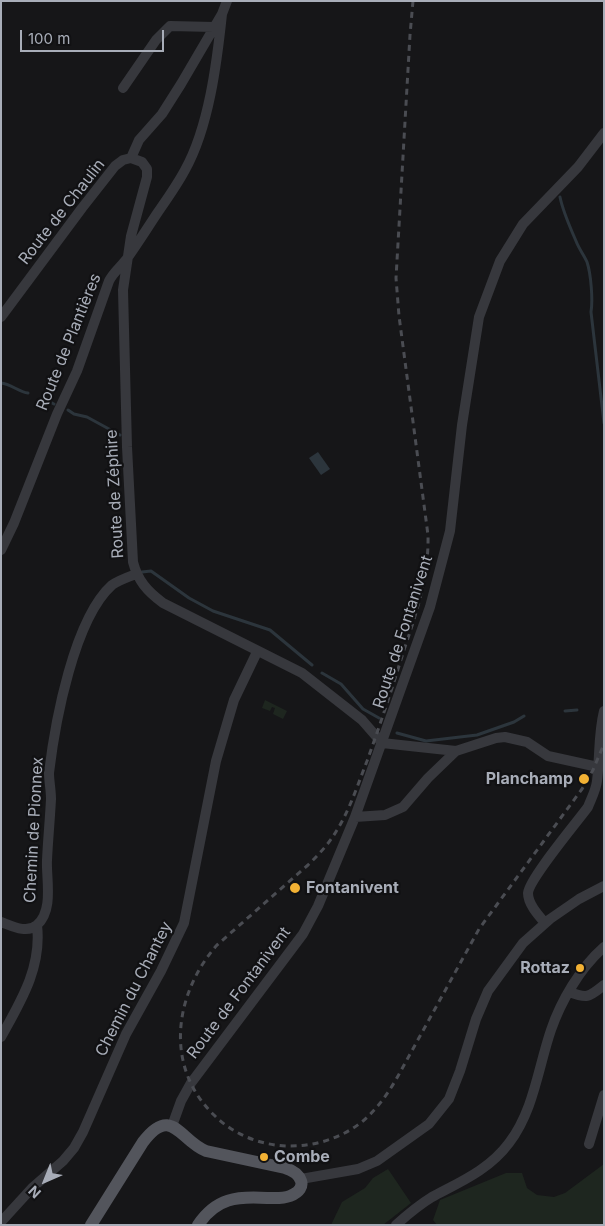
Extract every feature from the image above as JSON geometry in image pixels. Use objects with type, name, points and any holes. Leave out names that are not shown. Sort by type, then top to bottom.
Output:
[{"type":"main road","points":[[91,1225],[146,1138],[163,1126],[172,1126],[200,1149],[285,1168],[297,1173],[301,1179],[299,1190],[290,1196],[228,1200],[210,1210],[198,1225]]},
{"type":"street","name":"Route de Chaulin","points":[[1,317],[115,166],[123,160],[131,158],[139,140],[162,114],[181,84],[222,14],[227,1]]},
{"type":"street","name":"Route de Plantières","points":[[1,550],[14,523],[57,414],[77,371],[109,280],[112,274],[126,260],[192,157],[208,105],[215,71],[222,14]]},
{"type":"street","points":[[123,88],[156,40],[170,26],[214,27]]},
{"type":"street","name":"Route de Fontanivent","points":[[172,1126],[191,1083],[303,934],[312,918],[355,817],[430,607],[450,531],[462,425],[479,317],[500,261],[523,224],[578,167],[604,132]]},
{"type":"street","name":"Route de Zéphire","points":[[131,158],[142,162],[147,169],[147,177],[126,260],[123,290],[127,447],[133,562],[136,574],[140,582],[150,593],[163,603],[257,652],[290,666],[312,680],[362,720],[382,744]]},
{"type":"street","name":"Chemin de Pionnex","points":[[1,922],[22,929],[30,929],[37,926],[45,914],[48,895],[47,859],[51,797],[49,775],[60,704],[79,642],[94,606],[114,584],[136,574]]},
{"type":"street","name":"Chemin du Chantey","points":[[1,1222],[32,1188],[63,1161],[74,1148],[83,1132],[126,1034],[161,971],[184,923],[216,761],[234,700],[257,652]]},
{"type":"street","points":[[545,923],[530,901],[529,888],[588,807],[597,784],[600,765],[599,736],[604,711]]},
{"type":"street","points":[[382,744],[456,751],[496,738],[505,737],[527,742],[548,756],[600,765]]},
{"type":"street","points":[[355,817],[385,815],[403,807],[428,778],[456,751]]},
{"type":"street","points":[[301,1179],[358,1169],[377,1160],[429,1124],[449,1099],[476,1019],[488,992],[523,943],[545,923],[579,899],[604,886]]},
{"type":"street","points":[[1,1037],[21,1000],[37,960],[39,942],[37,926]]},
{"type":"street","points":[[396,1225],[431,1198],[480,1171],[509,1144],[522,1122],[531,1100],[551,1030],[569,992],[586,967],[604,948]]},
{"type":"street","points":[[569,992],[585,998],[591,996],[604,985]]},
{"type":"street","points":[[589,1144],[604,1095]]},
{"type":"shaded area","points":[[318,452],[330,469],[321,475],[309,458]]},
{"type":"shaded area","points":[[265,700],[287,711],[283,719],[273,714],[275,708],[272,707],[270,711],[262,708]]},
{"type":"shaded area","points":[[604,1164],[604,1225],[437,1225],[433,1220],[440,1200],[506,1173],[522,1173],[527,1188],[537,1195],[554,1197],[565,1193]]},
{"type":"shaded area","points":[[388,1169],[411,1203],[383,1225],[331,1225],[342,1202],[365,1188],[373,1178]]},
{"type":"waterway","points":[[560,197],[567,219],[587,262],[590,273],[591,312],[604,423]]},
{"type":"waterway","points":[[1,383],[28,393]]},
{"type":"waterway","points":[[46,400],[54,404]]},
{"type":"waterway","points":[[68,410],[74,414],[87,417],[120,435]]},
{"type":"waterway","points":[[142,572],[151,571],[189,598],[213,611],[270,630],[312,665]]},
{"type":"waterway","points":[[322,673],[341,684],[363,709],[379,718]]},
{"type":"waterway","points":[[565,711],[577,710]]},
{"type":"waterway","points":[[397,733],[426,741],[477,735],[514,722],[524,716]]},
{"type":"railway","points":[[413,1],[396,278],[399,316],[428,535],[424,581],[413,624],[381,720],[367,761],[342,822],[320,853],[308,865],[217,945],[202,964],[191,985],[184,1008],[181,1030],[182,1053],[187,1075],[198,1096],[214,1115],[239,1134],[269,1144],[290,1146],[300,1146],[328,1140],[346,1132],[363,1121],[383,1100],[395,1082],[479,929],[582,789],[593,770],[604,744]]},
{"type":"place","name":"Planchamp","points":[[584,779]]},
{"type":"place","name":"Fontanivent","points":[[295,888]]},
{"type":"place","name":"Rottaz","points":[[580,968]]},
{"type":"place","name":"Combe","points":[[264,1157]]}]
